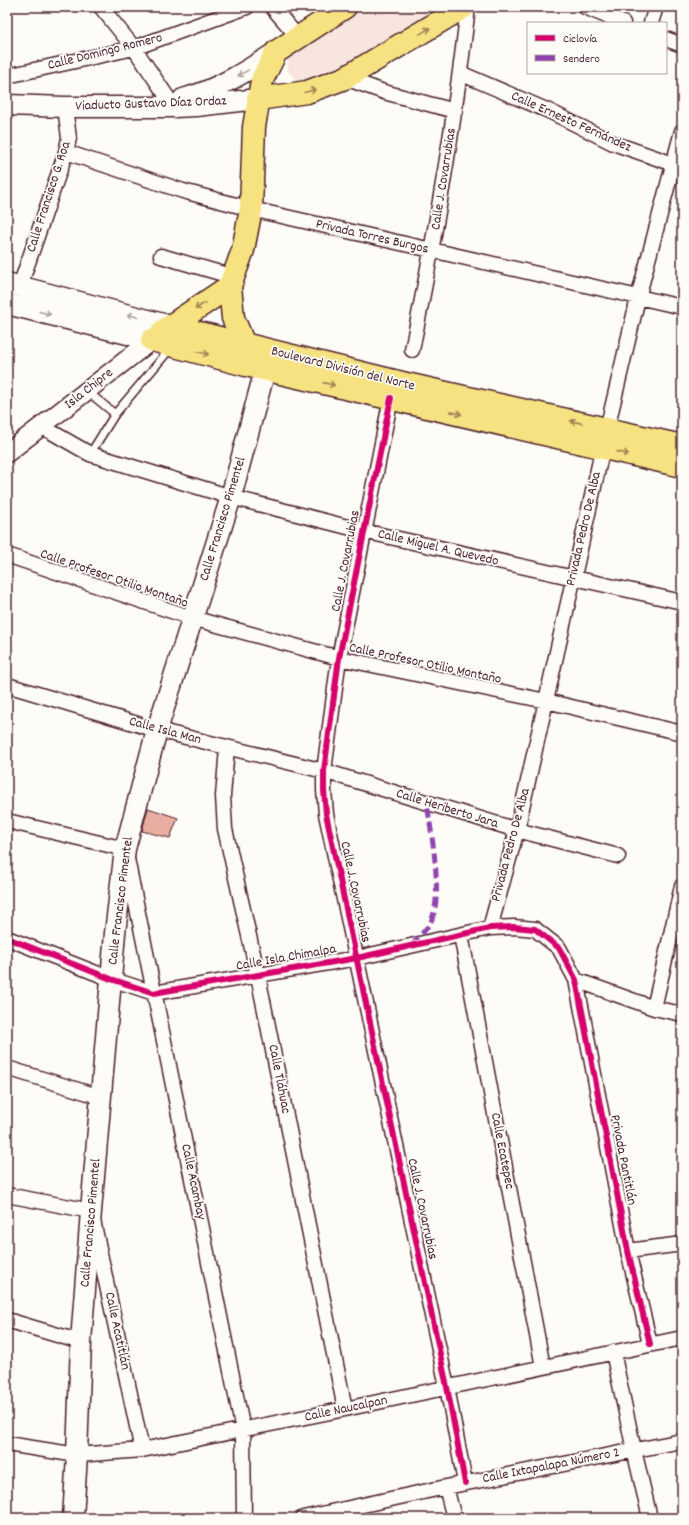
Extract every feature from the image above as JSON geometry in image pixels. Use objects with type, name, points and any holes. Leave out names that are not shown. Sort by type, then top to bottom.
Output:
[{"type":"main road","points":[[173,104],[211,89],[250,69],[345,7]]},
{"type":"main road","name":"Viaducto Gustavo Díaz Ordaz","points":[[7,105],[151,107],[173,104],[196,106],[285,96],[307,92],[345,78],[464,7]]},
{"type":"main road","points":[[256,357],[233,318],[232,282],[243,250],[251,209],[254,127],[258,99],[262,80],[276,52]]},
{"type":"main road","points":[[254,127],[266,106],[285,96]]},
{"type":"main road","points":[[177,335],[232,282]]},
{"type":"main road","name":"Boulevard División del Norte","points":[[13,284],[177,335],[256,357],[391,398],[605,438],[682,446]]},
{"type":"main road","points":[[7,304],[152,340]]},
{"type":"main road","name":"Isla Chipre","points":[[152,340],[177,335]]},
{"type":"main road","name":"Boulevard División del Norte","points":[[256,357],[406,384],[605,438],[682,466]]},
{"type":"main road","name":"Calle Francisco Pimentel","points":[[73,1518],[81,1342],[91,1211],[111,979],[125,849],[158,730],[231,497],[256,357]]},
{"type":"street","points":[[101,7],[134,48],[173,104]]},
{"type":"street","name":"Calle Domingo Romero","points":[[7,76],[134,48],[247,7]]},
{"type":"street","points":[[273,7],[298,37]]},
{"type":"street","name":"Calle J. Covarrubias","points":[[412,350],[432,251],[455,111],[468,7]]},
{"type":"street","points":[[585,7],[621,22]]},
{"type":"street","points":[[651,22],[656,7]]},
{"type":"street","points":[[667,39],[682,45]]},
{"type":"street","name":"Calle Ernesto Fernández","points":[[460,73],[551,112],[613,143],[678,165]]},
{"type":"street","points":[[345,78],[384,92],[455,111]]},
{"type":"street","name":"Calle Francisco G. Roa","points":[[13,284],[66,152],[69,138],[65,107]]},
{"type":"street","name":"Privada Pedro De Alba","points":[[490,928],[517,830],[572,578],[638,298],[678,165],[682,132]]},
{"type":"street","name":"Privada Torres Burgos","points":[[66,152],[183,191],[251,209],[682,307]]},
{"type":"street","points":[[161,256],[232,282]]},
{"type":"street","name":"Isla Chipre","points":[[9,448],[41,426],[152,340]]},
{"type":"street","name":"Calle J. Covarrubias","points":[[391,398],[339,658],[324,771],[324,790],[326,814],[466,1483]]},
{"type":"street","name":"Calle Miguel A. Quevedo","points":[[41,426],[90,454],[231,497],[364,531],[682,602]]},
{"type":"street","name":"Calle Profesor Otilio Montaño","points":[[7,555],[192,618],[339,658],[546,701],[682,734]]},
{"type":"street","name":"Calle Isla Man","points":[[7,685],[158,730],[324,771]]},
{"type":"street","name":"Calle Tláhuac","points":[[227,748],[223,796],[225,829],[258,976],[345,1409]]},
{"type":"street","name":"Calle Heriberto Jara","points":[[324,771],[517,830],[618,856]]},
{"type":"street","points":[[7,821],[125,849]]},
{"type":"street","name":"Calle Acambay","points":[[125,849],[243,1430],[244,1518]]},
{"type":"street","points":[[654,1008],[682,886]]},
{"type":"street","name":"Calle Isla Chimalpa","points":[[7,938],[111,979],[154,993],[357,958],[490,928],[514,926],[535,929],[559,948],[576,980]]},
{"type":"street","name":"Calle Ecatepec","points":[[461,935],[543,1367]]},
{"type":"street","points":[[576,980],[654,1008],[682,1014]]},
{"type":"street","name":"Privada Pantitlán","points":[[576,980],[628,1251],[650,1344]]},
{"type":"street","points":[[7,1068],[101,1097]]},
{"type":"street","points":[[7,1195],[91,1211]]},
{"type":"street","name":"Calle Acatitlán","points":[[91,1211],[142,1450]]},
{"type":"street","points":[[628,1251],[682,1244]]},
{"type":"street","points":[[7,1320],[81,1342]]},
{"type":"street","name":"Calle Naucalpan","points":[[7,1444],[77,1456],[142,1450],[682,1338]]},
{"type":"street","points":[[613,1352],[650,1518]]},
{"type":"street","name":"Calle Ixtapalapa Número 2","points":[[302,1518],[446,1487],[682,1441]]},
{"type":"street","points":[[446,1487],[454,1518]]},
{"type":"lane","points":[[90,454],[115,414],[177,335]]},
{"type":"lane","points":[[86,391],[115,414]]},
{"type":"shaded area","points":[[359,7],[442,7],[388,38],[343,70],[298,83],[288,71],[287,59],[293,49]]},
{"type":"building","points":[[148,808],[178,818],[170,838],[142,831]]},
{"type":"marked path","points":[[412,945],[432,920],[435,905],[435,860],[427,803]]},
{"type":"cycle path","points":[[391,398],[339,658],[324,771],[324,790],[326,814],[447,1387],[465,1483]]},
{"type":"cycle path","points":[[7,938],[111,979],[154,993],[357,958],[490,928],[514,927],[535,929],[559,948],[576,980],[628,1251],[650,1344]]}]
